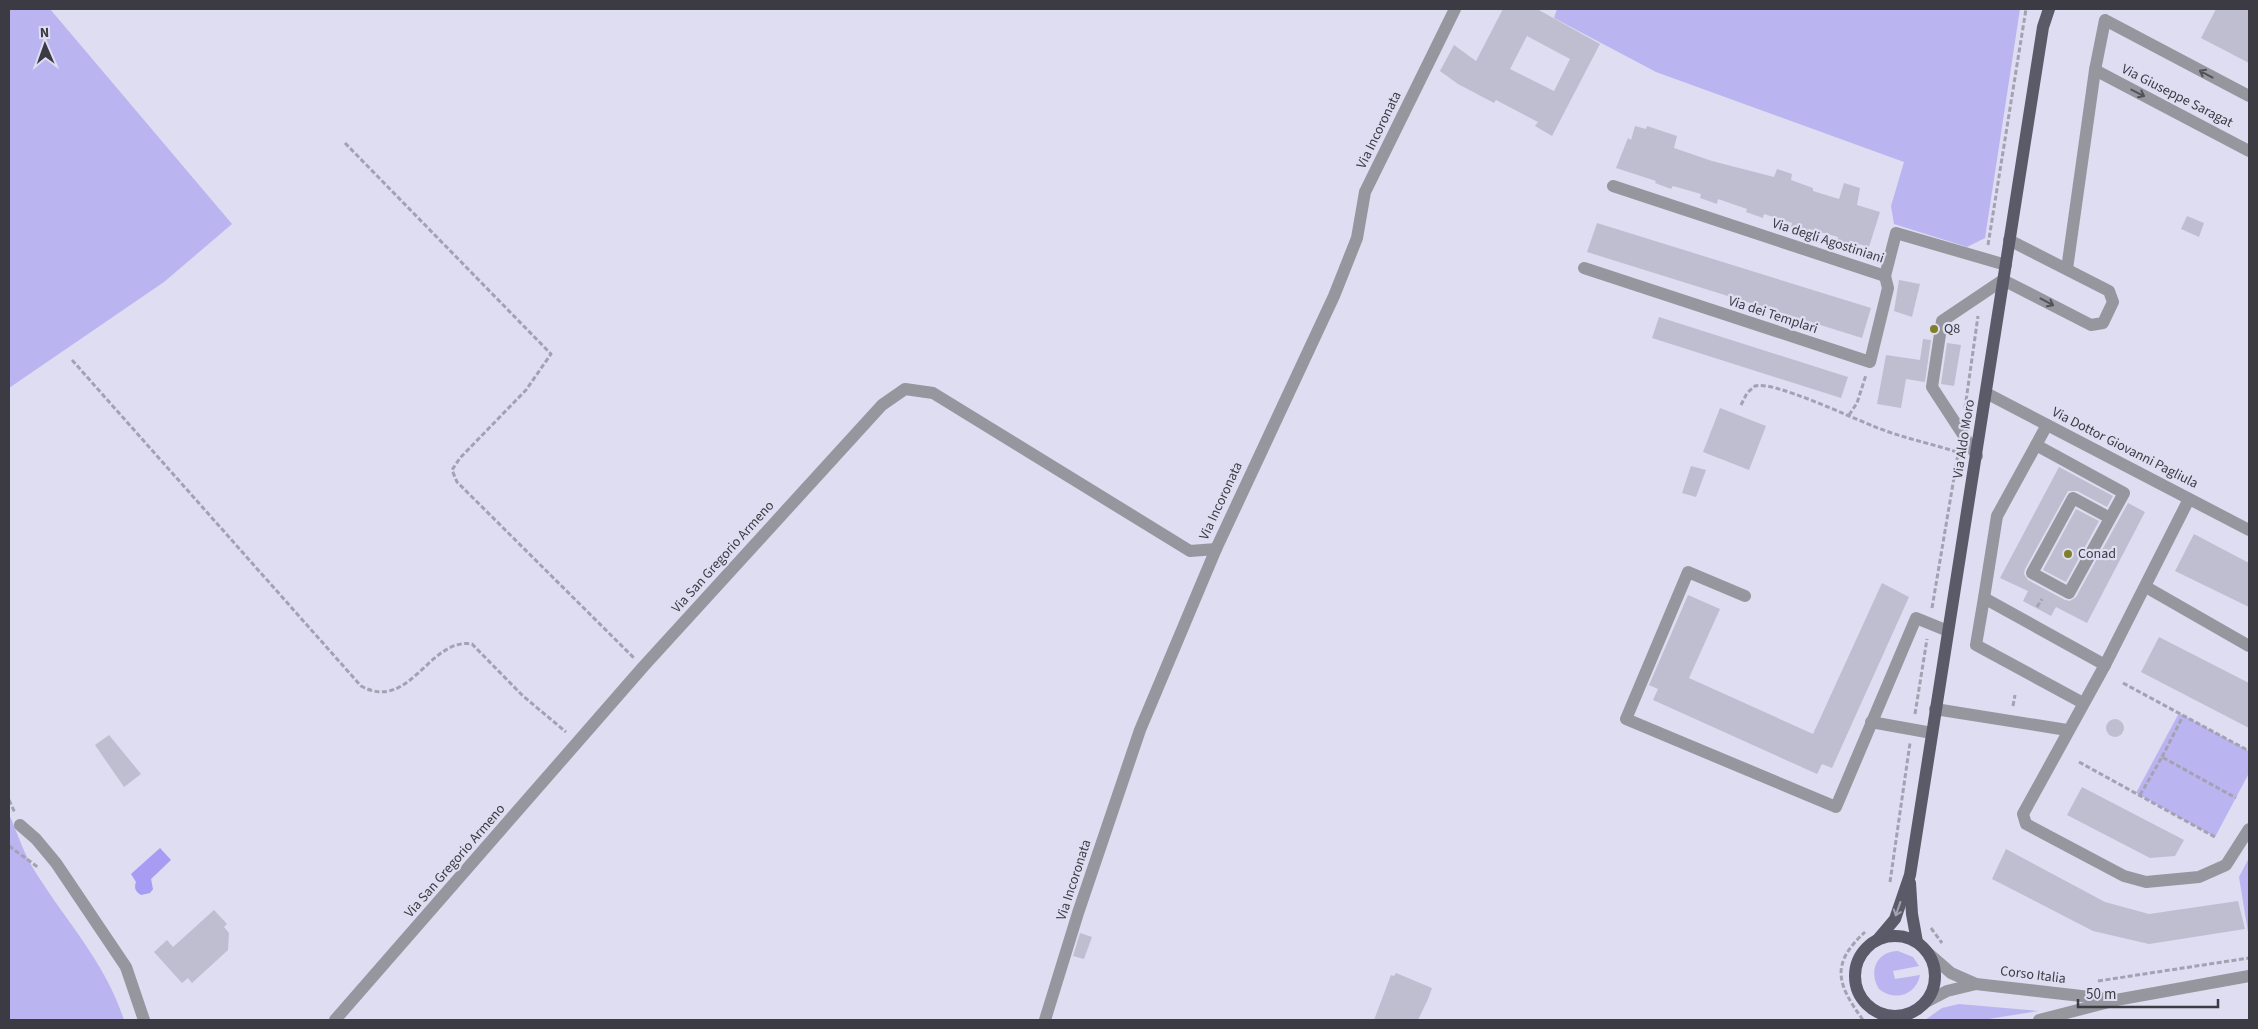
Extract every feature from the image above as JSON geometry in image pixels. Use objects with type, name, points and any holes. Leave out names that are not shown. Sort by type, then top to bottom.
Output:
[{"type":"main road","name":"Via Aldo Moro","points":[[1878,938],[1894,919],[1910,875],[2043,27],[2049,9]]},
{"type":"main road","name":"Via Aldo Moro","points":[[1910,875],[1912,914],[1918,942]]},
{"type":"main road","points":[[1905,937],[1918,942],[1928,953],[1934,965],[1935,978],[1932,991],[1926,1002],[1916,1011],[1903,1018],[1877,1016],[1858,995],[1854,982],[1859,956],[1867,946],[1878,938],[1905,937]]},
{"type":"street","name":"Via Incoronata","points":[[1045,1020],[1078,913],[1140,730],[1216,548],[1334,296],[1357,238],[1365,192],[1455,9]]},
{"type":"street","points":[[2066,269],[2094,70],[2105,20],[2249,96]]},
{"type":"street","name":"Via Giuseppe Saragat","points":[[2094,70],[2248,148]]},
{"type":"street","name":"Via degli Agostiniani","points":[[1613,186],[1885,276],[1896,233],[2006,265]]},
{"type":"street","points":[[1977,456],[1932,387],[1942,322],[2003,280],[2091,325],[2103,323],[2113,302],[2109,291],[2009,240]]},
{"type":"street","name":"Via dei Templari","points":[[1584,268],[1870,362]]},
{"type":"street","points":[[1870,362],[1888,288],[1885,276]]},
{"type":"street","name":"Via San Gregorio Armeno","points":[[335,1020],[643,667],[882,405],[905,389],[933,393],[1190,551],[1216,548]]},
{"type":"street","name":"Via Dottor Giovanni Pagliula","points":[[1986,393],[2249,530]]},
{"type":"street","points":[[2048,425],[1997,516],[1976,645],[2083,703]]},
{"type":"street","points":[[2036,445],[2124,493],[2069,594],[2032,573],[2073,498],[2110,518]]},
{"type":"street","points":[[2189,499],[2105,665],[2067,730],[2023,814],[2026,824],[2124,876],[2146,882],[2199,877],[2226,865],[2249,829]]},
{"type":"street","points":[[1745,596],[1688,572],[1626,719],[1836,807],[1916,618],[1948,631]]},
{"type":"street","points":[[2146,587],[2249,646]]},
{"type":"street","points":[[1984,598],[2105,665]]},
{"type":"street","points":[[1935,709],[2067,730]]},
{"type":"street","points":[[1872,722],[1932,733]]},
{"type":"street","points":[[20,825],[36,839],[56,863],[126,967],[144,1020]]},
{"type":"street","name":"Corso Italia","points":[[1928,953],[1951,973],[1976,984],[2116,1000]]},
{"type":"street","name":"Corso Italia","points":[[2039,1020],[2116,1000],[2249,976]]},
{"type":"street","name":"Corso Italia","points":[[1926,1002],[1948,991],[1976,984]]},
{"type":"path","points":[[345,143],[551,354],[526,390],[460,458],[452,470],[457,482],[643,667]]},
{"type":"path","points":[[72,360],[361,686],[373,693],[385,693],[403,685],[451,646],[461,642],[472,644],[523,696],[578,742]]},
{"type":"path","points":[[1849,415],[1857,404],[1870,362]]},
{"type":"path","points":[[1741,405],[1747,393],[1760,384],[1849,415],[1874,427],[1958,453],[1977,456]]},
{"type":"path","points":[[2037,607],[2042,599]]},
{"type":"path","points":[[2123,683],[2249,751]]},
{"type":"path","points":[[2013,708],[2015,694]]},
{"type":"path","points":[[2140,796],[2183,716]]},
{"type":"path","points":[[2162,757],[2236,798]]},
{"type":"path","points":[[2080,762],[2216,838]]},
{"type":"path","points":[[9,846],[39,868]]},
{"type":"path","points":[[1889,892],[1891,873]]},
{"type":"path","points":[[1926,921],[1943,944]]},
{"type":"path","points":[[1863,1020],[1847,1000],[1843,990],[1842,969],[1849,949],[1868,929]]},
{"type":"path","points":[[2094,982],[2249,958]]},
{"type":"shaded area","points":[[9,9],[50,9],[232,224],[164,282],[9,388]]},
{"type":"shaded area","points":[[1557,9],[2020,9],[1985,238],[1967,247],[1894,224],[1891,206],[1904,162],[1656,72],[1554,18]]},
{"type":"shaded area","points":[[2179,713],[2249,751],[2249,773],[2215,837],[2136,793]]},
{"type":"shaded area","points":[[9,814],[32,866],[96,961],[107,980],[124,1020],[9,1020]]},
{"type":"shaded area","points":[[160,848],[171,860],[151,879],[153,889],[150,893],[141,895],[137,892],[136,882],[131,874]]},
{"type":"shaded area","points":[[2249,858],[2249,938],[2239,877]]},
{"type":"shaded area","points":[[1898,951],[1913,957],[1919,966],[1893,971],[1895,979],[1920,975],[1918,982],[1909,992],[1898,996],[1885,993],[1879,989],[1874,975],[1876,963],[1880,958],[1885,954]]},
{"type":"shaded area","points":[[1959,1004],[2039,1011],[1982,1020],[1925,1020],[1942,1008]]},
{"type":"building","points":[[1503,9],[1537,9],[1600,44],[1552,136],[1535,126],[1538,122],[1496,100],[1494,103],[1458,84],[1440,71],[1454,45],[1476,61]],"holes":[[[1527,36],[1570,59],[1554,91],[1510,69]]]},
{"type":"building","points":[[2216,9],[2249,9],[2249,63],[2201,38]]},
{"type":"building","points":[[1635,126],[1646,129],[1647,126],[1677,136],[1674,148],[1712,161],[1774,177],[1777,169],[1792,174],[1791,180],[1813,188],[1813,191],[1839,199],[1844,183],[1860,188],[1857,205],[1880,212],[1869,247],[1855,243],[1854,246],[1837,241],[1838,237],[1809,229],[1809,233],[1791,227],[1792,223],[1764,214],[1763,218],[1746,212],[1747,209],[1718,199],[1717,204],[1700,198],[1701,194],[1673,186],[1671,189],[1655,183],[1656,181],[1616,168],[1628,138],[1631,140]]},
{"type":"building","points":[[2187,216],[2204,223],[2199,237],[2181,229]]},
{"type":"building","points":[[1597,223],[1871,308],[1862,338],[1587,252]]},
{"type":"building","points":[[1899,280],[1920,284],[1912,317],[1894,311]]},
{"type":"building","points":[[1659,317],[1848,377],[1841,398],[1652,338]]},
{"type":"building","points":[[1923,339],[1931,340],[1925,382],[1906,379],[1901,408],[1877,404],[1886,355],[1920,360]]},
{"type":"building","points":[[1947,343],[1961,345],[1954,386],[1941,384]]},
{"type":"building","points":[[1720,408],[1766,426],[1749,470],[1703,452]]},
{"type":"building","points":[[1691,466],[1706,470],[1696,497],[1682,493]]},
{"type":"building","points":[[2059,467],[2113,496],[2107,507],[2077,491],[2068,491],[2025,569],[2024,574],[2028,580],[2065,600],[2070,601],[2076,597],[2128,503],[2145,512],[2087,623],[2056,607],[2051,616],[2023,601],[2028,591],[2000,578]]},
{"type":"building","points":[[2076,509],[2099,521],[2066,582],[2043,570]]},
{"type":"building","points":[[2194,534],[2249,563],[2249,607],[2175,571]]},
{"type":"building","points":[[1882,583],[1909,597],[1832,768],[1822,764],[1817,774],[1653,700],[1658,689],[1649,685],[1688,595],[1720,609],[1689,678],[1813,734]]},
{"type":"building","points":[[2159,637],[2249,683],[2249,728],[2141,672]]},
{"type":"building","points":[[2115,719],[2121,722],[2124,728],[2121,734],[2115,737],[2109,734],[2106,728],[2109,722]]},
{"type":"building","points":[[109,735],[141,774],[124,787],[95,745]]},
{"type":"building","points":[[2082,787],[2184,840],[2175,856],[2150,858],[2067,815]]},
{"type":"building","points":[[2006,849],[2105,902],[2149,914],[2238,901],[2245,929],[2149,944],[2093,931],[1992,879]]},
{"type":"building","points":[[214,910],[227,924],[224,927],[229,933],[228,950],[192,983],[188,978],[182,983],[154,952],[167,940],[173,947]]},
{"type":"building","points":[[1080,933],[1092,937],[1084,959],[1073,956]]},
{"type":"building","points":[[1396,973],[1432,988],[1428,999],[1418,1020],[1374,1020],[1391,975],[1394,976]]},
{"type":"place","name":"Q8","points":[[1934,329]]},
{"type":"place","name":"Conad","points":[[2068,554]]}]
